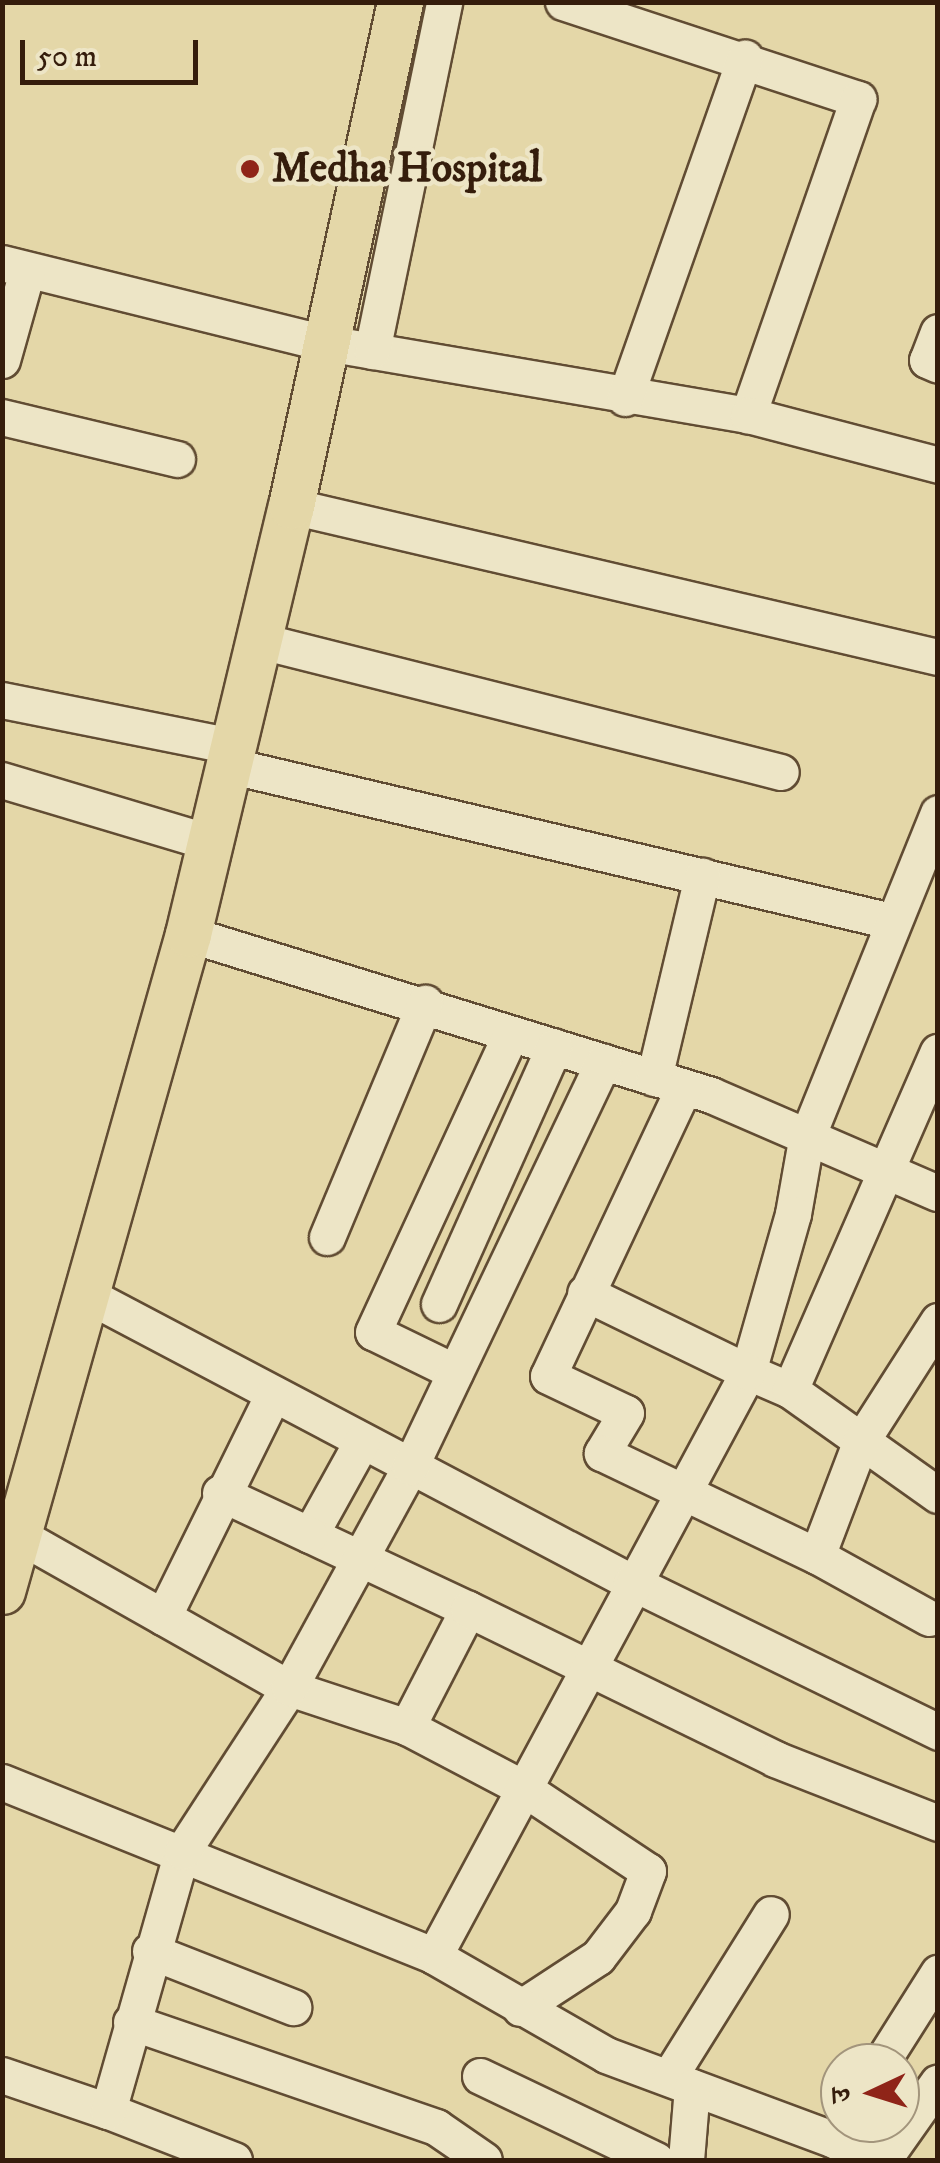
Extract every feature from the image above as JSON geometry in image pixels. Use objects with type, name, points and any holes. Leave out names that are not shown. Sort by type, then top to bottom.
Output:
[{"type":"main road","points":[[11,1529],[90,1296],[188,934],[220,753],[290,506],[378,2]]},
{"type":"main road","points":[[246,657],[316,341],[400,2]]},
{"type":"main road","points":[[2,1591],[11,1529],[189,836],[220,753]]},
{"type":"street","points":[[372,351],[444,2]]},
{"type":"street","points":[[562,2],[745,58],[858,99],[748,414]]},
{"type":"street","points":[[625,398],[745,58]]},
{"type":"street","points":[[2,360],[15,267],[316,341],[625,398],[748,414],[938,465]]},
{"type":"street","points":[[938,332],[927,360],[938,365]]},
{"type":"street","points":[[2,417],[177,459]]},
{"type":"street","points":[[290,506],[938,657]]},
{"type":"street","points":[[246,657],[781,772]]},
{"type":"street","points":[[2,700],[891,921]]},
{"type":"street","points":[[2,780],[189,836]]},
{"type":"street","points":[[434,1956],[631,1582],[748,1372],[793,1214],[806,1140],[891,921],[925,881],[938,813]]},
{"type":"street","points":[[702,876],[669,1082],[548,1376],[626,1413],[602,1454],[935,1611]]},
{"type":"street","points":[[188,934],[425,1003],[511,1034],[669,1082],[806,1140],[886,1167],[938,1193]]},
{"type":"street","points":[[326,1237],[425,1003]]},
{"type":"street","points":[[455,1372],[373,1332],[511,1034]]},
{"type":"street","points":[[439,1304],[554,1047]]},
{"type":"street","points":[[790,1390],[938,1052]]},
{"type":"street","points":[[108,2111],[150,1951],[182,1852],[289,1688],[410,1467],[602,1062]]},
{"type":"street","points":[[584,1293],[790,1390],[938,1495]]},
{"type":"street","points":[[90,1296],[631,1582],[938,1732]]},
{"type":"street","points":[[817,1556],[860,1443],[938,1322]]},
{"type":"street","points":[[163,1617],[220,1493],[274,1394]]},
{"type":"street","points":[[310,1535],[362,1442]]},
{"type":"street","points":[[220,1493],[775,1759],[938,1823]]},
{"type":"street","points":[[11,1529],[289,1688],[407,1727],[523,1788],[648,1871],[633,1910],[598,1957],[520,2008]]},
{"type":"street","points":[[407,1727],[468,1609]]},
{"type":"street","points":[[2,1782],[434,1956],[606,2055],[820,2125]]},
{"type":"street","points":[[686,2160],[680,2082],[771,1914]]},
{"type":"street","points":[[150,1951],[293,2007]]},
{"type":"street","points":[[894,2043],[938,1973]]},
{"type":"street","points":[[131,2022],[436,2127],[484,2160]]},
{"type":"street","points":[[2,2075],[234,2160]]},
{"type":"street","points":[[480,2076],[656,2160]]},
{"type":"street","points":[[883,2160],[938,2082]]},
{"type":"street","points":[[852,2143],[872,2160]]},
{"type":"place","name":"Medha Hospital","points":[[250,169]]}]
